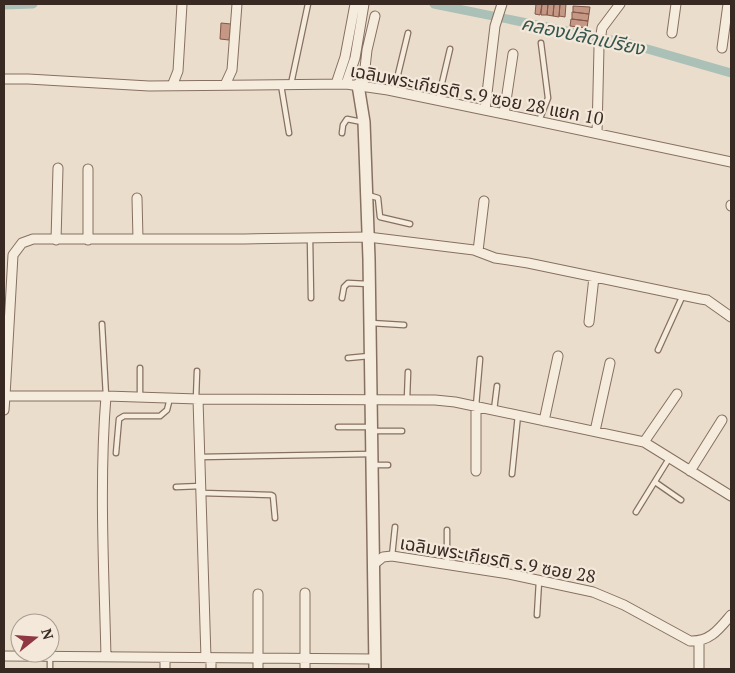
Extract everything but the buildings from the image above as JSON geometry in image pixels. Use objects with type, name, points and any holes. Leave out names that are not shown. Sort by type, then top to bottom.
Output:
[{"type":"street","points":[[172,86],[178,71],[182,4]]},
{"type":"street","points":[[485,110],[495,26],[501,4]]},
{"type":"street","points":[[597,133],[599,47],[602,28],[620,4]]},
{"type":"street","points":[[672,33],[676,4]]},
{"type":"street","points":[[722,48],[728,4]]},
{"type":"street","points":[[346,84],[359,5]]},
{"type":"street","points":[[225,85],[232,70],[236,6]]},
{"type":"street","points":[[60,656],[304,658],[374,664],[368,237],[361,86],[375,16]]},
{"type":"street","points":[[504,114],[513,54]]},
{"type":"street","points":[[336,84],[350,58]]},
{"type":"street","name":"เฉลิมพระเกียรติ ร.9 ซอย 28 แยก 10","points":[[4,79],[149,86],[346,84],[438,100],[731,162]]},
{"type":"street","points":[[56,240],[58,168]]},
{"type":"street","points":[[88,169],[88,240]]},
{"type":"street","points":[[137,198],[138,239]]},
{"type":"street","points":[[478,251],[484,201]]},
{"type":"street","points":[[4,410],[6,339],[13,255],[26,241],[38,239],[368,237],[451,246],[478,251],[502,260],[528,263],[707,300],[731,317]]},
{"type":"street","points":[[589,322],[594,277]]},
{"type":"street","points":[[544,421],[558,356]]},
{"type":"street","points":[[595,431],[610,363]]},
{"type":"street","points":[[4,391],[197,399],[435,400],[476,406],[644,442],[730,493]]},
{"type":"street","points":[[644,442],[676,394]]},
{"type":"street","points":[[106,396],[102,435],[101,508],[106,657]]},
{"type":"street","points":[[197,399],[208,658],[211,669]]},
{"type":"street","points":[[476,406],[476,471]]},
{"type":"street","points":[[690,471],[722,420]]},
{"type":"street","name":"เฉลิมพระเกียรติ ร.9 ซอย 28","points":[[373,565],[383,557],[392,556],[447,563],[539,581],[606,597],[679,636],[690,641],[699,641]]},
{"type":"street","points":[[305,593],[305,669]]},
{"type":"street","points":[[258,594],[258,669]]},
{"type":"street","points":[[699,669],[699,641],[709,638],[716,633],[731,615]]},
{"type":"street","points":[[165,658],[166,669]]},
{"type":"lane","points":[[291,84],[308,4]]},
{"type":"lane","points":[[394,92],[408,33]]},
{"type":"lane","points":[[539,121],[548,98],[541,43]]},
{"type":"lane","points":[[438,100],[450,49]]},
{"type":"lane","points":[[281,84],[289,133]]},
{"type":"lane","points":[[342,133],[343,125],[347,119],[364,122]]},
{"type":"lane","points":[[366,195],[378,198],[382,218],[410,224]]},
{"type":"lane","points":[[310,237],[311,298]]},
{"type":"lane","points":[[342,298],[344,287],[348,284],[369,284]]},
{"type":"lane","points":[[658,350],[683,295]]},
{"type":"lane","points":[[369,323],[404,325]]},
{"type":"lane","points":[[102,324],[106,396]]},
{"type":"lane","points":[[348,358],[369,356]]},
{"type":"lane","points":[[476,406],[480,359]]},
{"type":"lane","points":[[140,368],[140,397]]},
{"type":"lane","points":[[197,371],[197,399]]},
{"type":"lane","points":[[408,372],[408,399]]},
{"type":"lane","points":[[494,410],[498,386]]},
{"type":"lane","points":[[116,453],[119,418],[124,416],[160,416],[168,410],[170,398]]},
{"type":"lane","points":[[512,474],[518,415]]},
{"type":"lane","points":[[338,427],[402,430]]},
{"type":"lane","points":[[200,457],[371,460],[388,465]]},
{"type":"lane","points":[[636,512],[670,457]]},
{"type":"lane","points":[[655,482],[681,500]]},
{"type":"lane","points":[[176,487],[271,495],[274,500],[275,518]]},
{"type":"lane","points":[[392,556],[394,527]]},
{"type":"lane","points":[[447,530],[447,563]]},
{"type":"lane","points":[[538,615],[539,581]]},
{"type":"waterway","name":"คลองปลัดเปรียง","points":[[4,5],[33,4]]},
{"type":"waterway","name":"คลองปลัดเปรียง","points":[[434,4],[630,44],[731,73]]}]
